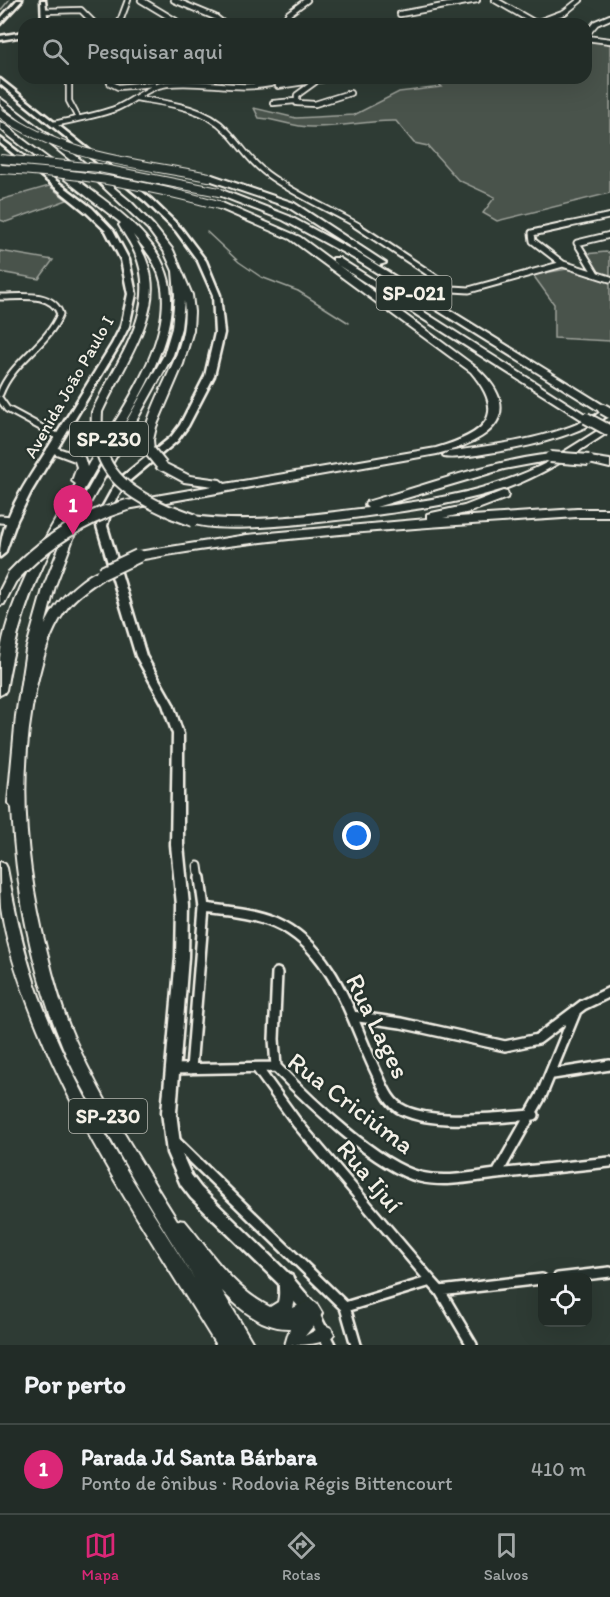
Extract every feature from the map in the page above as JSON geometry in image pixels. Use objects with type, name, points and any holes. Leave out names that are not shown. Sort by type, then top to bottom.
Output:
[{"type":"highway","name":"SP-230","points":[[0,100],[134,209],[161,238],[177,270],[179,308],[174,341],[150,389],[64,542],[36,604],[13,692],[8,743],[7,868],[14,935],[54,1051],[75,1095],[138,1203],[226,1345]]},
{"type":"highway","points":[[0,113],[32,136],[73,151],[209,177],[266,194],[314,218],[532,365]]},
{"type":"highway","name":"SP-230","points":[[0,124],[135,229],[152,251],[163,275],[167,295],[164,334],[148,371],[56,531],[22,601],[11,636],[0,690]]},
{"type":"highway","name":"SP-021","points":[[0,159],[99,168],[219,192],[286,218],[346,250],[608,411]]},
{"type":"highway","name":"SP-021","points":[[0,169],[47,171],[122,182],[219,205],[290,235],[359,274],[610,431]]},
{"type":"highway","points":[[102,202],[122,224],[142,258],[148,297],[136,338],[98,412],[99,446],[103,460],[112,474],[129,491],[150,504],[193,520],[241,524],[322,517],[467,498],[510,484],[610,426]]},
{"type":"highway","points":[[290,235],[474,370],[492,389],[495,400],[493,421],[480,435],[437,451],[361,466]]},
{"type":"highway","points":[[177,270],[186,287],[189,328],[175,373],[148,432],[149,450],[162,466],[188,479],[248,485]]},
{"type":"highway","points":[[0,601],[12,577],[30,556],[51,538],[97,514],[128,505],[361,466],[554,438],[586,426],[608,411]]},
{"type":"highway","points":[[52,449],[80,459],[82,467],[56,531]]},
{"type":"highway","points":[[322,517],[433,488],[503,464],[589,460],[610,464]]},
{"type":"highway","points":[[340,531],[417,520],[466,509],[513,490],[551,461]]},
{"type":"highway","points":[[7,868],[16,772],[33,678],[42,646],[59,610],[71,597],[102,573],[138,556],[206,544],[340,531],[577,513],[610,513]]},
{"type":"highway","name":"SP-230","points":[[7,868],[46,988],[87,1080],[160,1206],[245,1345]]},
{"type":"highway","points":[[0,901],[14,935]]},
{"type":"highway","points":[[160,1206],[236,1295],[255,1311],[269,1317],[295,1319],[311,1311]]},
{"type":"highway","points":[[269,1317],[285,1307],[289,1291],[286,1281]]},
{"type":"highway","points":[[294,1345],[298,1329],[311,1311]]},
{"type":"highway","points":[[306,1345],[327,1339]]},
{"type":"main road","points":[[0,22],[20,0]]},
{"type":"main road","points":[[43,0],[45,18]]},
{"type":"main road","points":[[2,38],[18,35]]},
{"type":"main road","points":[[0,81],[126,182],[183,232],[209,273],[218,303],[218,341],[215,360],[185,424],[170,443],[146,460],[118,487],[105,512],[102,526],[141,656],[168,704],[178,734],[177,845],[183,905],[182,957],[172,1069],[171,1137],[180,1167],[196,1193],[286,1281],[311,1311]]},
{"type":"main road","name":"Avenida João Paulo I","points":[[0,140],[4,147],[99,219],[121,249],[130,277],[132,294],[125,326],[12,520],[0,554]]},
{"type":"street","points":[[121,18],[128,0]]},
{"type":"street","points":[[141,0],[171,18]]},
{"type":"street","points":[[174,0],[217,18]]},
{"type":"street","points":[[286,18],[307,0]]},
{"type":"street","points":[[400,14],[477,0]]},
{"type":"street","points":[[495,0],[525,18]]},
{"type":"street","points":[[550,18],[565,12],[580,0]]},
{"type":"street","points":[[44,11],[81,9],[89,18]]},
{"type":"street","points":[[592,29],[596,23],[610,17]]},
{"type":"street","points":[[592,38],[610,41]]},
{"type":"street","points":[[69,84],[69,101],[78,118]]},
{"type":"street","points":[[112,84],[118,87],[167,84],[228,89],[297,84]]},
{"type":"street","points":[[54,124],[117,108],[148,89],[167,84]]},
{"type":"street","points":[[261,88],[273,84]]},
{"type":"street","points":[[295,101],[300,91],[312,84]]},
{"type":"street","points":[[273,103],[295,101],[306,105],[350,93]]},
{"type":"street","points":[[136,98],[184,107],[218,122],[226,129],[245,156],[268,175],[360,227],[453,289],[469,290],[562,264]]},
{"type":"street","points":[[610,216],[532,233],[533,241],[562,264],[610,279]]},
{"type":"street","points":[[596,274],[577,243],[610,235]]},
{"type":"street","points":[[0,297],[50,300],[57,305],[60,314],[47,339],[10,373],[0,394]]},
{"type":"street","points":[[0,399],[7,409],[59,437]]},
{"type":"street","points":[[0,519],[12,520]]},
{"type":"street","points":[[190,1069],[204,908],[198,866]]},
{"type":"street","name":"Rua Lages","points":[[204,908],[258,915],[300,935],[318,953],[352,1016],[383,1087],[394,1104],[401,1110],[431,1115],[534,1115]]},
{"type":"street","points":[[182,957],[200,956]]},
{"type":"street","points":[[276,1067],[274,1039],[277,973]]},
{"type":"street","points":[[352,1016],[401,1023],[505,1046],[517,1046],[540,1040],[591,1000],[610,992]]},
{"type":"street","points":[[497,1174],[534,1115],[553,1074],[575,1013]]},
{"type":"street","points":[[553,1074],[610,1065]]},
{"type":"street","name":"Rua Criciúma","points":[[172,1069],[276,1067],[318,1107],[380,1155],[407,1172],[438,1179],[610,1162]]},
{"type":"street","name":"Rua Ijuí","points":[[257,1068],[297,1123],[440,1291],[472,1345]]},
{"type":"street","points":[[171,1137],[345,1307],[356,1345]]},
{"type":"street","points":[[592,1274],[610,1272]]},
{"type":"street","points":[[440,1291],[538,1280]]},
{"type":"street","points":[[345,1307],[431,1281]]},
{"type":"street","points":[[311,1311],[327,1339]]},
{"type":"shaded area","points":[[592,40],[610,42],[610,193],[497,221],[483,213],[495,197],[458,180],[428,146],[414,143],[396,121],[305,127],[259,118],[254,108],[296,118],[354,115],[399,92],[442,87],[439,84],[592,84]]},
{"type":"shaded area","points":[[49,186],[67,200],[6,222],[0,220],[0,200]]},
{"type":"shaded area","points":[[0,251],[53,260],[39,279],[0,272]]},
{"type":"shaded area","points":[[610,253],[610,341],[554,338],[554,304],[533,275],[567,269],[592,273],[585,254]]},
{"type":"waterway","points":[[0,11],[9,0]]},
{"type":"waterway","points":[[207,232],[239,262],[261,277],[298,291],[349,323]]},
{"type":"place","name":"Parada Jd Santa Bárbara","points":[[73,535]]}]
